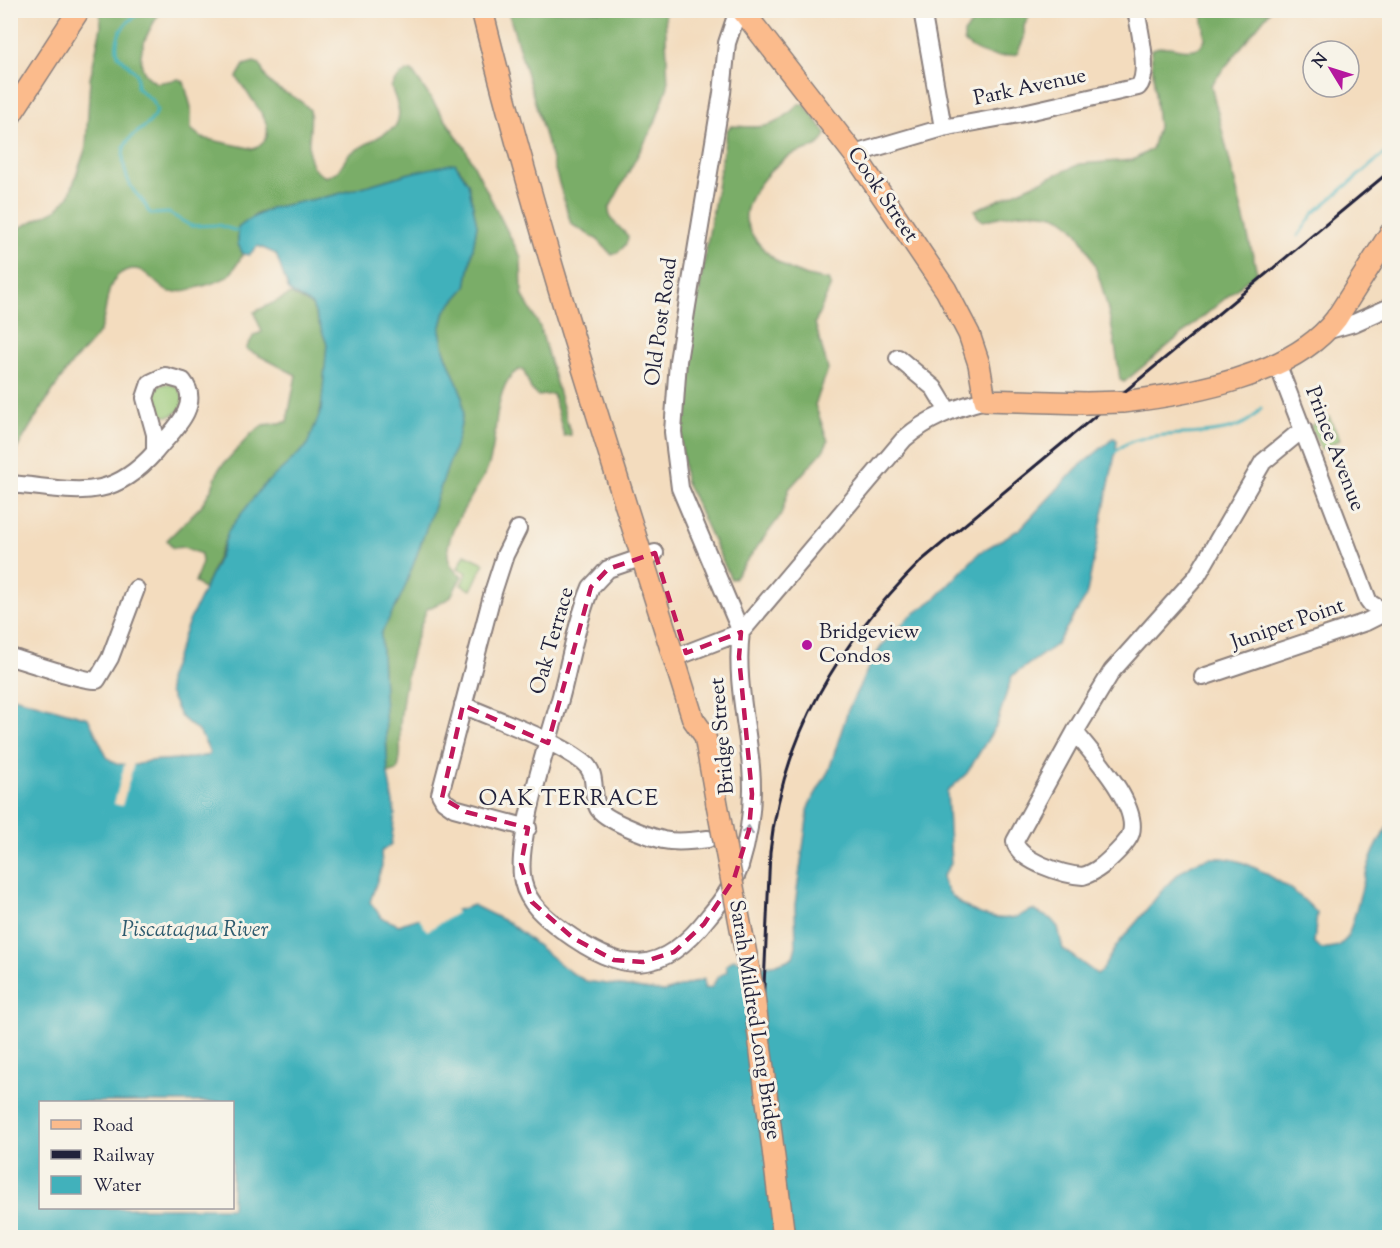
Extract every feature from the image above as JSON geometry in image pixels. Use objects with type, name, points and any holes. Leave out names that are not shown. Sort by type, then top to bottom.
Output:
[{"type":"main road","points":[[10,116],[79,10]]},
{"type":"main road","points":[[482,10],[504,100],[680,655]]},
{"type":"main road","points":[[496,10],[537,170],[648,555],[676,622],[680,655]]},
{"type":"main road","name":"Cook Street","points":[[740,10],[854,154],[962,318],[979,364],[984,400]]},
{"type":"main road","points":[[984,400],[1123,402],[1205,388],[1276,363],[1310,344],[1326,331],[1389,234]]},
{"type":"main road","name":"Sarah Mildred Long Bridge","points":[[680,655],[693,719],[705,736],[753,996],[784,1238]]},
{"type":"street","name":"Old Post Road","points":[[740,10],[728,44],[682,338],[673,432],[680,488],[741,632]]},
{"type":"street","points":[[922,10],[943,128]]},
{"type":"street","name":"Park Avenue","points":[[854,154],[943,128],[1019,114],[1138,87],[1143,81],[1144,70],[1137,10]]},
{"type":"street","points":[[1326,331],[1353,323],[1389,307]]},
{"type":"street","points":[[898,358],[934,388],[948,411]]},
{"type":"street","name":"Prince Avenue","points":[[1276,363],[1368,600],[1371,604],[1387,610]]},
{"type":"street","name":"Bridge Street","points":[[680,655],[741,632],[792,574],[896,447],[924,423],[948,411],[984,400]]},
{"type":"street","points":[[1075,732],[1125,802],[1131,826],[1128,838],[1113,856],[1098,869],[1083,876],[1034,861],[1018,850],[1015,841],[1075,732],[1109,674],[1197,576],[1263,462],[1303,429]]},
{"type":"street","points":[[10,484],[85,490],[106,488],[133,475],[155,452]]},
{"type":"street","points":[[518,530],[496,580],[441,782],[442,798],[447,803],[466,812],[528,828]]},
{"type":"street","name":"Oak Terrace","points":[[524,885],[521,858],[548,743],[591,587],[608,569],[648,555]]},
{"type":"street","points":[[10,657],[62,671],[89,682],[97,680],[110,658],[136,589]]},
{"type":"street","name":"Juniper Point","points":[[1203,677],[1366,622],[1387,610]]},
{"type":"street","name":"Bridge Street","points":[[524,885],[532,902],[545,917],[585,946],[614,960],[631,963],[661,958],[674,952],[693,936],[715,909],[734,879],[749,830],[751,768],[739,657],[741,632]]},
{"type":"street","points":[[463,705],[548,743],[589,768],[593,776],[597,806],[609,819],[663,840],[708,839]]},
{"type":"highlighted area","points":[[655,553],[686,653],[741,632],[739,657],[752,794],[749,830],[734,879],[704,924],[674,952],[643,962],[614,960],[573,938],[532,902],[521,864],[528,828],[466,812],[442,798],[463,705],[548,743],[591,587],[608,569]]},
{"type":"green space","points":[[100,10],[161,11],[145,39],[141,59],[143,68],[148,76],[157,83],[179,79],[184,82],[191,107],[191,129],[202,138],[254,149],[264,142],[267,133],[262,114],[237,77],[244,65],[254,62],[260,64],[264,75],[275,87],[296,98],[310,110],[309,157],[317,172],[326,177],[338,171],[349,154],[394,128],[399,113],[391,87],[405,72],[412,71],[465,148],[521,258],[522,294],[540,327],[571,435],[564,436],[553,394],[538,396],[531,389],[523,369],[516,371],[506,383],[500,399],[493,448],[486,472],[463,511],[449,541],[448,554],[452,566],[462,576],[450,598],[427,609],[413,651],[401,710],[400,754],[397,771],[388,774],[381,634],[387,619],[397,605],[415,560],[461,426],[462,395],[444,350],[440,330],[445,311],[466,287],[477,225],[468,183],[459,168],[410,173],[335,195],[271,208],[257,214],[238,228],[238,244],[243,254],[230,274],[224,279],[198,288],[171,292],[141,271],[135,269],[121,273],[111,285],[99,332],[62,377],[11,459],[10,289],[13,284],[11,232],[56,210],[69,196],[86,147],[90,79],[101,27]]},
{"type":"green space","points":[[508,11],[665,11],[668,86],[655,123],[609,209],[610,218],[628,236],[623,248],[612,255],[598,240],[571,224]]},
{"type":"green space","points":[[983,11],[1032,11],[1024,26],[1024,38],[1017,54],[989,55],[964,42],[964,33]]},
{"type":"green space","points":[[1202,11],[1270,11],[1211,85],[1257,272],[1124,382],[1120,380],[1109,314],[1094,264],[1084,243],[1072,226],[1057,216],[1030,212],[983,221],[977,216],[975,210],[1080,164],[1133,160],[1152,149],[1158,127],[1151,50],[1163,47],[1188,50],[1200,47],[1205,39]]},
{"type":"green space","points":[[799,104],[804,104],[826,133],[824,139],[816,146],[794,153],[770,171],[751,198],[746,219],[755,239],[770,256],[787,268],[806,276],[828,280],[831,285],[815,323],[828,369],[815,405],[828,441],[823,451],[789,489],[781,515],[731,579],[685,480],[681,442],[686,365],[727,130],[731,126],[768,126],[782,119]]},
{"type":"green space","points":[[291,294],[312,305],[327,344],[323,401],[315,429],[306,447],[225,540],[204,590],[195,582],[202,562],[201,554],[184,547],[173,548],[167,540],[201,506],[212,488],[219,469],[252,433],[263,425],[287,422],[296,375],[246,349],[254,335],[262,332],[254,312]]},
{"type":"green space","points":[[167,384],[178,389],[183,400],[178,411],[167,416],[156,411],[151,400],[156,389]]},
{"type":"green space","points":[[1329,417],[1340,440],[1321,449],[1310,426]]},
{"type":"green space","points":[[465,554],[484,563],[471,590],[461,585],[467,573],[458,568]]},
{"type":"water","name":"Piscataqua River","points":[[455,163],[468,183],[477,225],[466,287],[445,311],[440,330],[444,350],[462,395],[463,413],[458,438],[403,592],[381,634],[388,774],[395,814],[391,844],[381,852],[382,866],[370,902],[382,918],[399,925],[473,905],[509,923],[570,972],[586,981],[664,992],[704,979],[704,989],[712,987],[717,978],[727,971],[726,965],[734,959],[764,966],[778,964],[793,957],[796,946],[795,905],[809,805],[829,770],[848,710],[871,662],[883,644],[909,617],[936,598],[980,552],[1020,529],[1077,468],[1114,438],[1117,440],[1116,450],[1086,597],[1056,645],[1012,676],[996,726],[967,773],[947,792],[951,864],[942,877],[946,887],[961,904],[983,915],[994,918],[1016,917],[1033,910],[1051,919],[1058,927],[1063,949],[1097,974],[1102,971],[1123,937],[1178,874],[1205,859],[1222,858],[1241,862],[1263,872],[1305,901],[1317,913],[1314,943],[1322,949],[1339,946],[1347,938],[1368,866],[1380,839],[1389,826],[1389,1237],[11,1237],[10,696],[88,718],[107,757],[116,764],[136,765],[148,761],[209,755],[210,752],[200,733],[180,716],[169,692],[168,680],[187,626],[222,551],[228,531],[262,487],[306,447],[321,411],[327,344],[312,305],[289,291],[276,254],[258,246],[249,255],[243,254],[238,244],[238,228],[271,208],[335,195],[410,173]]},
{"type":"pier","points":[[125,763],[134,763],[122,806],[114,804]]},
{"type":"pier","points":[[455,909],[457,913],[427,931],[418,917]]},
{"type":"waterway","points":[[147,10],[128,22],[117,40],[118,55],[137,74],[137,88],[153,101],[157,111],[150,122],[127,142],[123,152],[129,183],[152,214],[169,213],[191,226],[218,225],[237,231]]},
{"type":"waterway","points":[[1298,236],[1314,213],[1390,149]]},
{"type":"waterway","points":[[1114,453],[1128,443],[1146,437],[1230,429],[1248,421],[1261,408]]},
{"type":"railway","points":[[784,1238],[761,1053],[770,852],[787,768],[819,693],[840,658],[864,625],[921,561],[1390,171]]},
{"type":"place","name":"Bridgeview Condos","points":[[807,645]]},
{"type":"district","name":"OAK TERRACE","points":[[569,800]]}]
